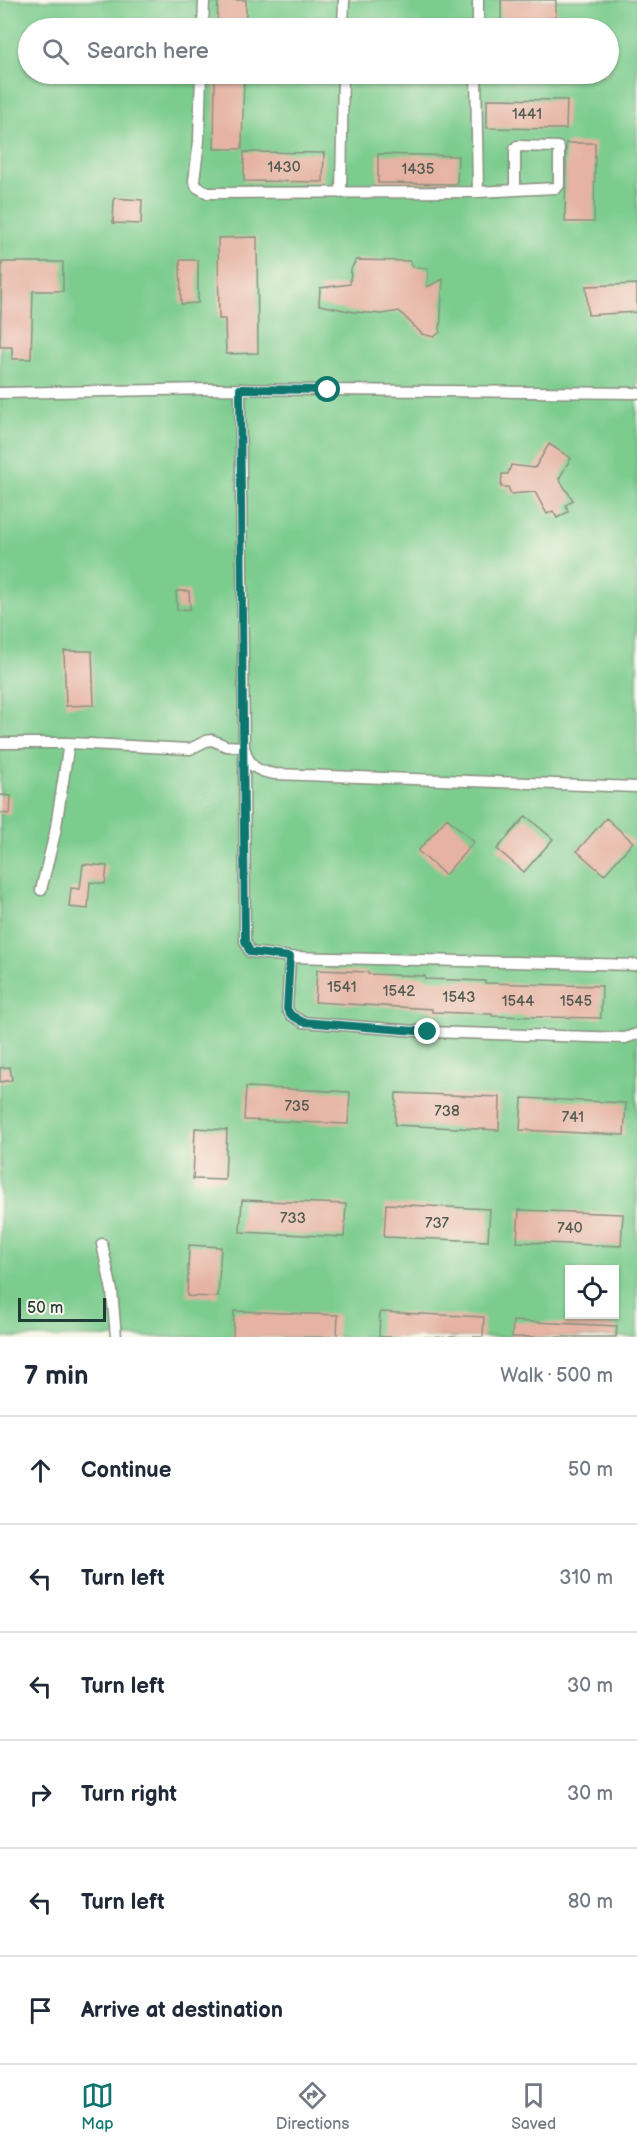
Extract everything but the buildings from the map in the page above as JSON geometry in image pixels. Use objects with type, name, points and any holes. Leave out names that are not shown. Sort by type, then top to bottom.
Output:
[{"type":"street","points":[[203,18],[204,0]]},
{"type":"street","points":[[343,18],[344,0]]},
{"type":"street","points":[[478,0],[478,18]]},
{"type":"street","points":[[201,84],[199,141],[194,181],[202,191],[208,193],[478,192],[556,188],[558,185],[558,147],[517,146],[515,149],[515,190]]},
{"type":"street","points":[[341,192],[343,84]]},
{"type":"street","points":[[476,84],[478,192]]},
{"type":"street","points":[[240,389],[245,941],[250,952],[290,957],[637,965]]},
{"type":"street","points":[[0,393],[240,389],[637,393]]},
{"type":"street","points":[[0,742],[190,749],[212,740],[225,746],[244,747]]},
{"type":"street","points":[[40,890],[55,833],[69,743]]},
{"type":"street","points":[[244,747],[247,760],[254,767],[274,774],[637,787]]},
{"type":"street","points":[[290,957],[287,1009],[291,1015],[303,1022],[439,1032],[625,1038],[637,1034]]},
{"type":"street","points":[[102,1244],[112,1292],[116,1337]]},
{"type":"green space","points":[[0,0],[637,0],[637,1337],[0,1337]]},
{"type":"route","points":[[328,390],[240,389],[245,941],[250,952],[290,957],[287,1009],[291,1015],[303,1022],[428,1032]]}]
